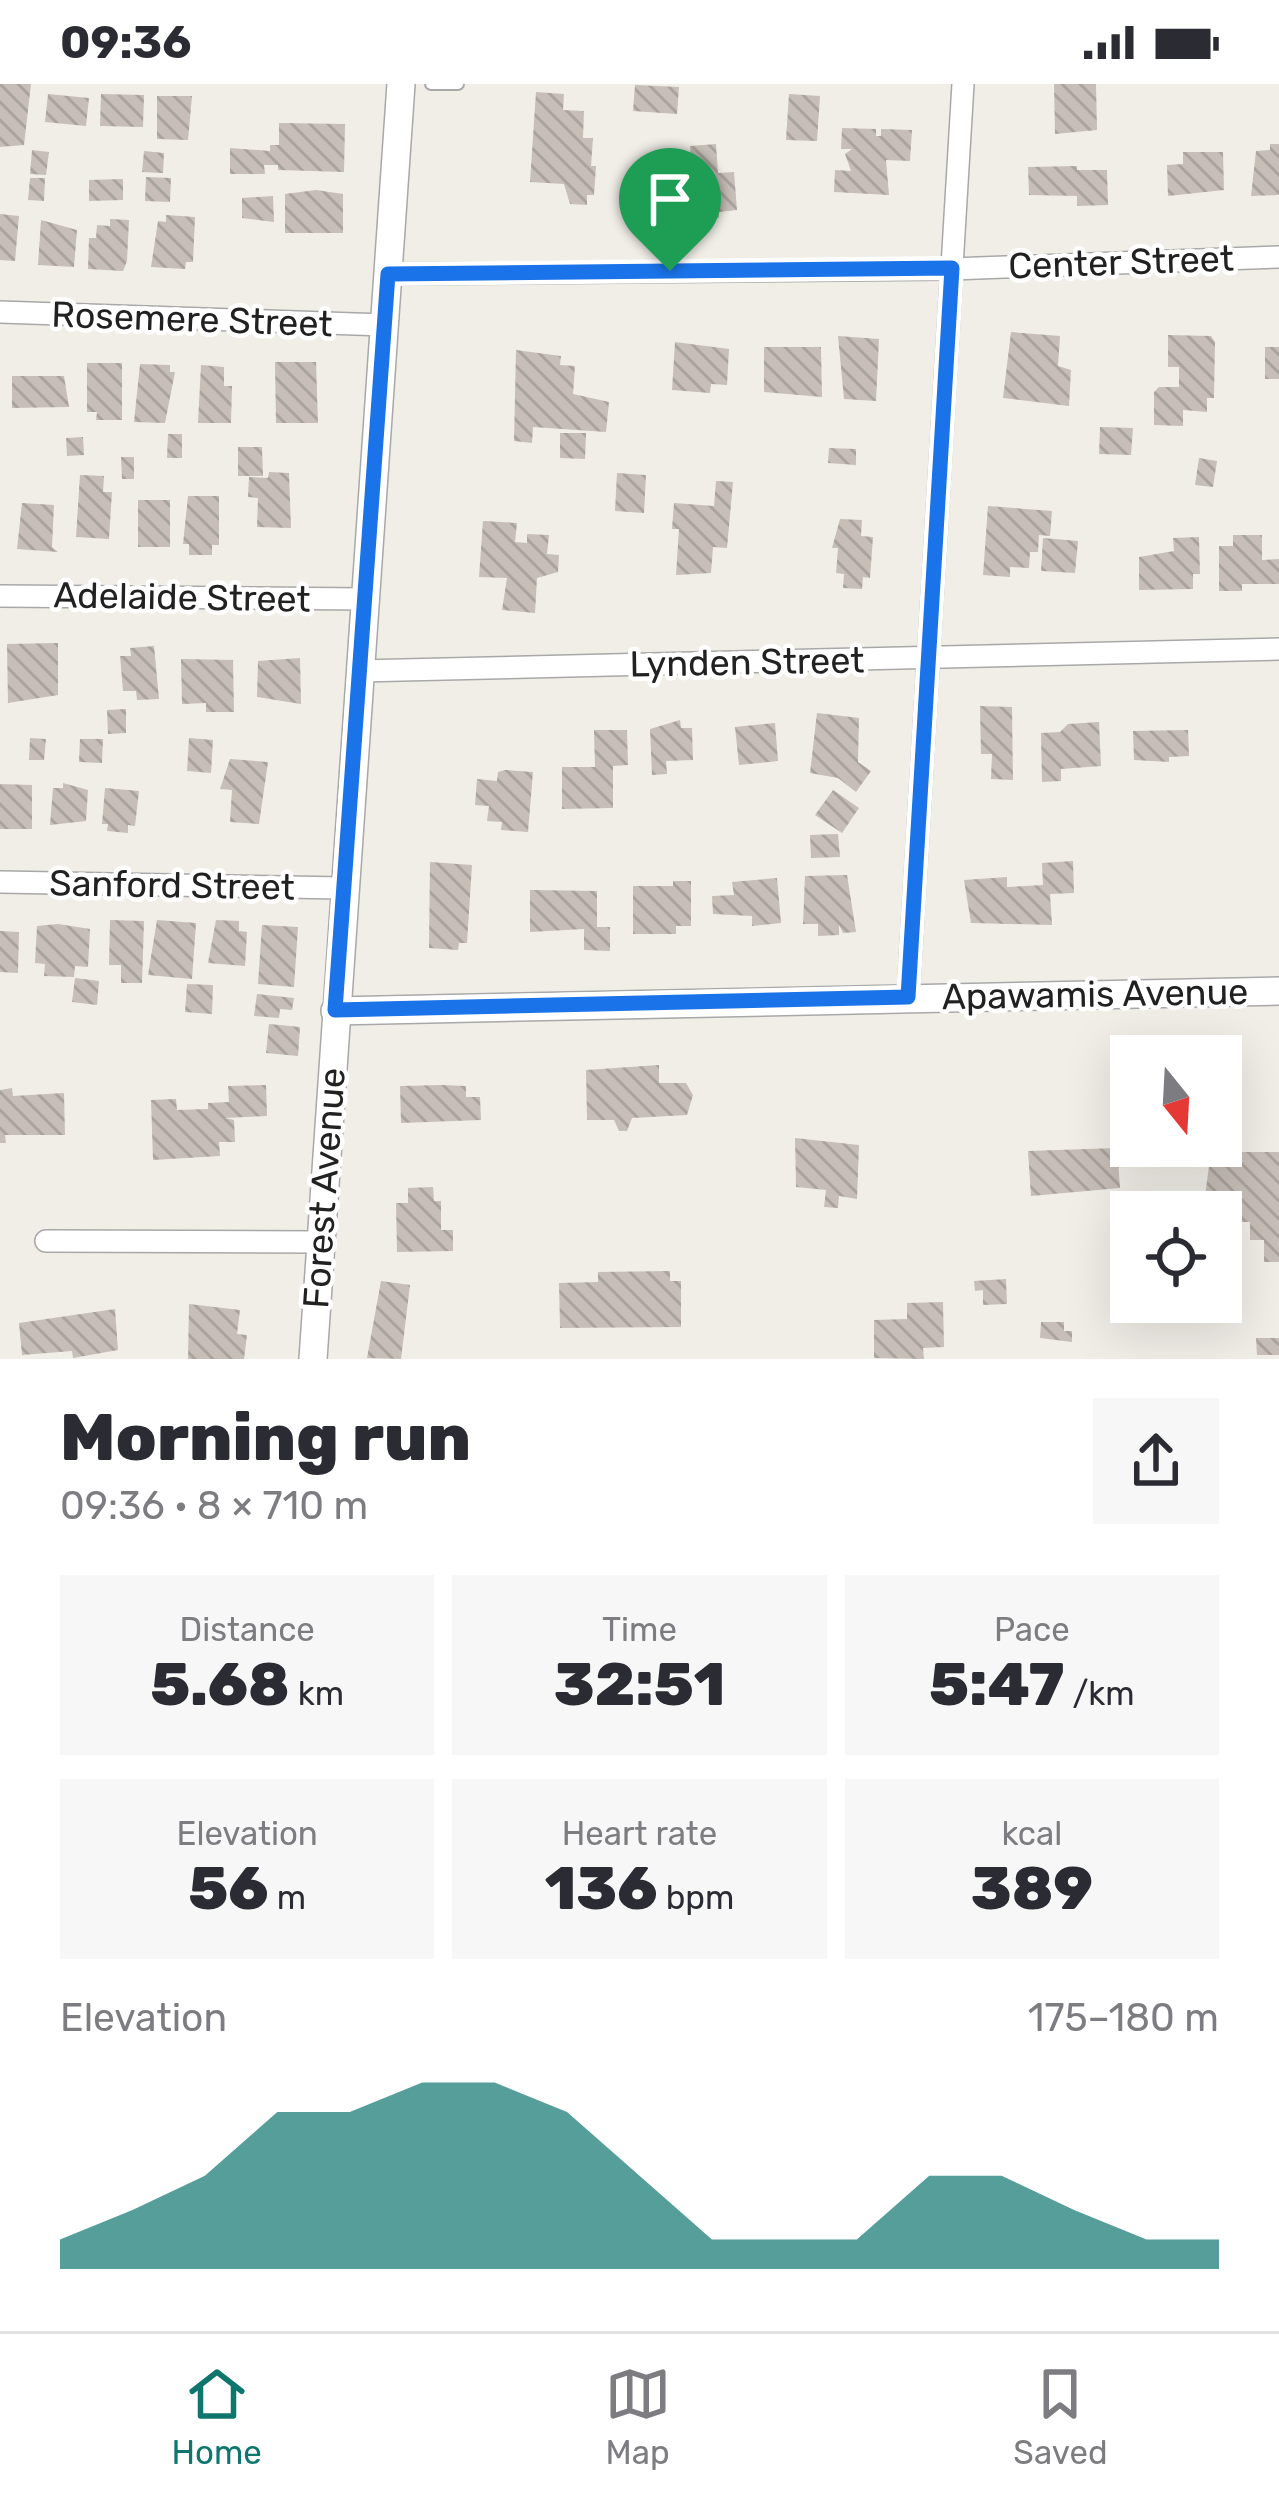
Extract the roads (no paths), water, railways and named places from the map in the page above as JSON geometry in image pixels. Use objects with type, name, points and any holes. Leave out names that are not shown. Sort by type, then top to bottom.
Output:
[{"type":"street","name":"Forest Avenue","points":[[313,1359],[401,84]]},
{"type":"street","points":[[908,997],[963,84]]},
{"type":"street","name":"Center Street","points":[[388,274],[952,268],[1279,256]]},
{"type":"street","name":"Rosemere Street","points":[[0,312],[384,325]]},
{"type":"street","name":"Adelaide Street","points":[[0,596],[364,599]]},
{"type":"street","name":"Lynden Street","points":[[359,670],[1279,650]]},
{"type":"street","name":"Sanford Street","points":[[0,882],[344,888]]},
{"type":"street","name":"Apawamis Avenue","points":[[335,1010],[1279,991]]},
{"type":"street","points":[[46,1241],[320,1242]]},
{"type":"lane","points":[[431,84],[458,84]]}]
